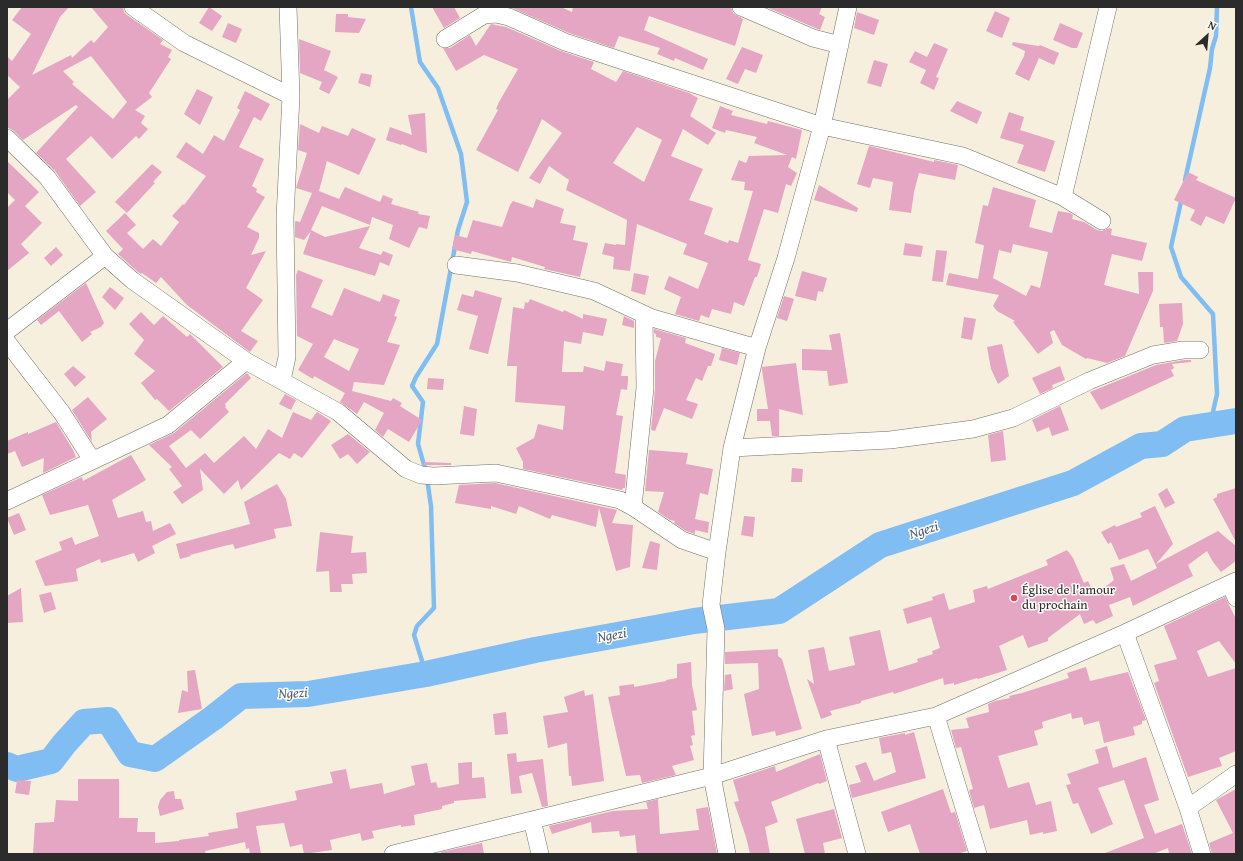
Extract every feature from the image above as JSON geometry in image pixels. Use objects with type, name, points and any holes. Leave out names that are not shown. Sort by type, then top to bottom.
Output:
[{"type":"street","points":[[133,7],[184,43],[291,96]]},
{"type":"street","points":[[282,380],[287,358],[285,218],[291,96],[288,7]]},
{"type":"street","points":[[741,7],[813,38],[840,45]]},
{"type":"street","points":[[727,854],[712,776],[716,629],[711,605],[717,552],[732,448],[757,348],[786,258],[822,126],[848,7]]},
{"type":"street","points":[[1063,197],[1108,7]]},
{"type":"street","points":[[445,39],[484,15],[496,14],[509,17],[565,42],[822,126],[963,156],[1063,197],[1102,221]]},
{"type":"street","points":[[7,138],[47,177],[105,256],[132,280],[246,361],[338,412],[406,469],[428,475],[496,473],[620,500],[682,540],[717,552]]},
{"type":"street","points":[[7,331],[105,256]]},
{"type":"street","points":[[456,265],[516,274],[594,291],[644,315],[757,348]]},
{"type":"street","points":[[633,507],[645,388],[644,315]]},
{"type":"street","points":[[7,342],[62,413],[92,460]]},
{"type":"street","points":[[732,448],[890,440],[973,429],[1013,418],[1089,382],[1154,355],[1183,350],[1200,350]]},
{"type":"street","points":[[7,501],[168,425],[246,361]]},
{"type":"street","points":[[393,854],[712,776],[826,739],[936,716],[1126,633],[1234,588]]},
{"type":"street","points":[[1126,633],[1188,808],[1202,854]]},
{"type":"street","points":[[936,716],[978,854]]},
{"type":"street","points":[[826,739],[856,854]]},
{"type":"street","points":[[1188,808],[1236,774]]},
{"type":"street","points":[[532,820],[540,854]]},
{"type":"building","points":[[22,7],[69,7],[60,17],[32,75],[71,55],[72,58],[91,40],[94,43],[108,27],[91,7],[123,7],[124,12],[127,15],[163,40],[160,44],[172,50],[168,57],[171,59],[149,93],[152,97],[135,110],[145,116],[141,123],[148,129],[139,139],[136,136],[112,159],[91,136],[66,159],[96,192],[80,206],[55,171],[36,153],[78,107],[76,105],[23,140],[14,131],[7,127],[7,100],[20,87],[7,75],[7,56],[12,61],[31,34],[12,20]],"holes":[[[91,56],[127,102],[113,119],[72,84],[74,82],[63,71]]]},
{"type":"building","points":[[209,7],[222,16],[212,31],[199,23]]},
{"type":"building","points":[[432,7],[454,7],[460,18],[444,28]]},
{"type":"building","points":[[510,7],[561,7],[572,12],[573,7],[731,7],[733,13],[743,19],[735,46],[649,16],[644,30],[708,59],[703,70],[675,58],[674,61],[657,54],[660,48],[619,36],[614,48],[569,33]]},
{"type":"building","points":[[766,7],[822,7],[819,14],[825,17],[820,30]]},
{"type":"building","points":[[995,11],[1010,18],[1002,38],[986,31]]},
{"type":"building","points":[[857,12],[879,20],[874,35],[854,28]]},
{"type":"building","points":[[336,14],[348,14],[348,17],[366,19],[359,33],[335,32]]},
{"type":"building","points":[[228,23],[242,29],[236,43],[222,37]]},
{"type":"building","points":[[1060,23],[1083,33],[1077,48],[1072,48],[1053,40]]},
{"type":"building","points":[[491,24],[506,27],[561,51],[594,62],[591,69],[616,82],[623,71],[689,93],[698,98],[690,116],[716,133],[708,145],[683,129],[671,156],[703,169],[689,200],[713,208],[704,234],[728,243],[729,240],[738,243],[753,191],[744,190],[745,182],[731,180],[739,160],[746,163],[749,156],[787,155],[754,143],[757,137],[726,130],[725,133],[712,128],[720,106],[733,111],[731,115],[767,124],[768,121],[802,130],[796,159],[792,157],[788,167],[797,173],[791,186],[786,184],[778,213],[764,209],[748,260],[761,264],[744,306],[734,302],[731,314],[712,309],[709,318],[701,315],[699,321],[675,314],[681,297],[664,289],[669,276],[698,289],[708,263],[683,254],[687,244],[637,224],[630,271],[613,269],[614,257],[602,254],[605,243],[625,245],[627,220],[566,190],[569,180],[549,166],[540,184],[529,178],[562,133],[542,119],[518,172],[476,150],[498,110],[496,109],[499,102],[518,69],[484,55],[456,71],[443,48],[450,48],[470,35],[476,46]],"holes":[[[637,127],[662,140],[644,182],[613,163]]]},
{"type":"building","points":[[299,39],[331,51],[324,70],[338,77],[329,94],[319,89],[322,82],[300,73]]},
{"type":"building","points":[[1013,42],[1040,45],[1059,53],[1054,65],[1039,58],[1029,81],[1015,74],[1025,51],[1012,45]]},
{"type":"building","points":[[934,43],[948,49],[936,77],[939,78],[934,90],[920,83],[926,70],[909,62],[915,51],[927,57]]},
{"type":"building","points":[[742,47],[763,55],[756,73],[745,69],[738,84],[726,79]]},
{"type":"building","points":[[874,60],[888,64],[881,87],[867,83]]},
{"type":"building","points":[[361,73],[372,75],[370,87],[358,83]]},
{"type":"building","points":[[197,89],[213,97],[200,125],[184,114]]},
{"type":"building","points":[[245,91],[270,104],[261,121],[254,117],[239,147],[264,159],[252,186],[257,189],[256,192],[265,197],[247,227],[259,233],[259,238],[251,255],[266,251],[246,288],[263,300],[241,331],[258,341],[250,352],[187,305],[161,277],[156,283],[142,273],[141,274],[138,272],[118,254],[123,249],[106,231],[125,213],[136,225],[127,233],[143,249],[153,239],[161,246],[179,222],[172,216],[183,204],[184,205],[206,176],[176,157],[186,142],[203,154],[214,135],[224,141],[240,110],[237,108]]},
{"type":"building","points":[[957,101],[982,112],[977,124],[950,111]]},
{"type":"building","points":[[1009,112],[1024,117],[1020,130],[1055,141],[1045,172],[1017,163],[1024,145],[1000,138]]},
{"type":"building","points":[[425,113],[427,153],[386,140],[390,127],[412,135],[408,115]]},
{"type":"building","points":[[300,124],[319,133],[322,126],[348,136],[352,128],[376,139],[359,175],[327,161],[319,191],[339,199],[345,187],[380,202],[383,195],[393,199],[391,204],[419,212],[418,214],[430,216],[427,229],[419,227],[409,248],[389,239],[393,225],[372,217],[370,225],[322,206],[311,230],[325,237],[370,226],[359,248],[381,255],[383,251],[393,255],[389,266],[380,262],[375,276],[303,254],[311,231],[304,240],[295,237],[295,222],[300,222],[312,193],[296,188],[307,153],[298,150]]},
{"type":"building","points":[[869,146],[934,162],[934,160],[958,165],[955,180],[919,173],[911,213],[889,210],[893,182],[873,178],[870,188],[857,184]]},
{"type":"building","points":[[7,161],[39,192],[25,206],[42,223],[21,244],[29,253],[7,271],[7,208],[15,200],[7,192]]},
{"type":"building","points":[[152,164],[162,172],[153,182],[155,183],[127,213],[115,202]]},
{"type":"building","points":[[1188,172],[1198,177],[1196,180],[1236,198],[1224,224],[1206,216],[1201,226],[1190,220],[1195,210],[1174,200]]},
{"type":"building","points":[[819,185],[858,208],[857,212],[814,200]]},
{"type":"building","points":[[993,187],[1036,200],[1029,227],[1052,233],[1058,211],[1070,213],[1073,215],[1072,219],[1084,222],[1097,230],[1102,231],[1109,228],[1112,229],[1111,235],[1147,243],[1142,261],[1112,254],[1104,285],[1139,294],[1138,272],[1153,272],[1153,291],[1125,356],[1107,363],[1086,359],[1062,345],[1054,330],[1050,332],[1053,343],[1038,354],[1013,322],[1015,321],[997,311],[993,306],[999,295],[946,285],[949,273],[978,279],[984,246],[975,243],[983,205],[988,206]],"holes":[[[1013,244],[1048,252],[1040,288],[1031,285],[1026,296],[993,278],[999,250],[1011,253]]]},
{"type":"building","points":[[536,199],[564,209],[560,223],[576,226],[573,240],[588,243],[580,277],[544,269],[545,267],[512,257],[511,262],[472,251],[471,254],[452,249],[455,235],[467,238],[473,220],[502,227],[510,205],[513,201],[533,208]]},
{"type":"building","points":[[905,243],[923,246],[921,257],[903,255]]},
{"type":"building","points":[[56,247],[63,255],[51,266],[44,258]]},
{"type":"building","points":[[936,250],[947,251],[943,282],[932,281]]},
{"type":"building","points":[[298,270],[323,280],[311,307],[332,316],[344,288],[380,302],[383,294],[400,300],[394,316],[397,317],[387,342],[400,345],[384,385],[354,382],[352,391],[391,401],[393,398],[402,403],[400,406],[422,420],[409,442],[388,429],[383,437],[375,430],[384,413],[364,402],[357,414],[340,402],[345,393],[314,376],[313,379],[298,370],[313,344],[297,336],[296,275]],"holes":[[[334,339],[359,349],[349,371],[324,357]]]},
{"type":"building","points":[[802,271],[827,278],[823,292],[818,291],[816,301],[795,296]]},
{"type":"building","points":[[634,273],[649,276],[645,295],[631,291]]},
{"type":"building","points":[[86,283],[104,323],[101,327],[90,332],[92,334],[82,342],[59,311],[41,325],[37,320]]},
{"type":"building","points":[[110,287],[124,298],[115,310],[102,297]]},
{"type":"building","points":[[475,290],[502,298],[488,354],[469,349],[478,316],[457,310],[462,294],[473,297]]},
{"type":"building","points":[[784,296],[794,299],[787,321],[777,318]]},
{"type":"building","points":[[530,299],[563,312],[564,310],[583,319],[583,314],[607,319],[603,336],[583,332],[581,344],[564,341],[562,372],[583,372],[584,366],[604,371],[606,361],[623,364],[621,376],[628,376],[628,381],[627,390],[621,389],[616,415],[623,416],[615,473],[626,475],[625,488],[622,490],[523,469],[523,462],[516,448],[534,438],[538,424],[563,430],[565,406],[515,402],[517,366],[507,366],[513,307],[524,309],[525,302],[528,303]]},
{"type":"building","points":[[1182,303],[1183,324],[1177,341],[1164,343],[1163,327],[1160,327],[1159,304]]},
{"type":"building","points":[[141,312],[154,325],[163,316],[187,337],[190,334],[223,367],[169,411],[157,399],[155,400],[141,383],[155,371],[134,354],[144,340],[129,324]]},
{"type":"building","points":[[624,316],[634,321],[634,328],[622,325]]},
{"type":"building","points":[[964,317],[976,319],[972,340],[961,338]]},
{"type":"building","points":[[654,329],[686,338],[685,343],[715,354],[711,366],[708,366],[702,381],[696,378],[686,400],[698,404],[692,419],[664,408],[655,431],[651,430],[655,389],[655,361],[661,338],[656,337]]},
{"type":"building","points":[[840,333],[848,383],[829,386],[827,371],[802,370],[802,349],[832,350],[829,335]]},
{"type":"building","points":[[1002,344],[1009,376],[998,384],[991,369],[987,347]]},
{"type":"building","points":[[722,348],[740,353],[737,365],[719,360]]},
{"type":"building","points":[[1191,360],[1191,362],[1172,364],[1174,368],[1171,370],[1174,376],[1101,410],[1090,392],[1156,365]]},
{"type":"building","points":[[796,363],[803,415],[779,409],[779,436],[772,436],[770,421],[757,421],[757,409],[768,409],[762,367]]},
{"type":"building","points":[[73,366],[86,377],[75,387],[64,374]]},
{"type":"building","points":[[1060,366],[1065,380],[1052,385],[1053,388],[1040,394],[1032,378]]},
{"type":"building","points":[[247,373],[251,378],[225,404],[225,407],[229,412],[200,439],[191,430],[169,446],[186,468],[205,453],[214,463],[244,436],[256,449],[268,429],[282,438],[293,412],[311,420],[317,412],[331,421],[302,458],[294,453],[290,459],[279,453],[241,490],[238,480],[224,494],[200,469],[203,490],[182,504],[173,492],[182,486],[169,469],[172,467],[149,445],[174,433]]},
{"type":"building","points":[[428,378],[444,379],[443,390],[427,389]]},
{"type":"building","points":[[285,394],[296,400],[291,410],[279,404]]},
{"type":"building","points":[[88,397],[107,419],[91,432],[92,442],[72,410]]},
{"type":"building","points":[[464,406],[477,409],[474,436],[460,434]]},
{"type":"building","points":[[1060,406],[1069,430],[1052,436],[1049,427],[1037,432],[1032,420]]},
{"type":"building","points":[[56,422],[76,457],[43,473],[44,458],[22,467],[15,451],[7,454],[7,441]]},
{"type":"building","points":[[1003,431],[1006,460],[991,462],[988,435]]},
{"type":"building","points":[[348,434],[370,452],[357,464],[348,454],[340,459],[331,445]]},
{"type":"building","points":[[649,450],[688,453],[686,464],[713,469],[708,495],[700,493],[695,519],[709,522],[708,533],[695,530],[695,534],[686,531],[674,523],[675,521],[670,520],[658,512],[664,492],[645,491]]},
{"type":"building","points":[[131,455],[146,480],[112,500],[118,518],[143,511],[146,522],[151,521],[153,531],[170,523],[176,534],[152,546],[155,553],[138,562],[134,553],[101,563],[100,559],[76,569],[78,581],[45,586],[35,561],[62,550],[59,542],[72,537],[75,545],[99,536],[88,505],[50,515],[42,495],[82,477],[83,481]]},
{"type":"building","points":[[424,462],[451,463],[451,465],[424,465]]},
{"type":"building","points":[[792,468],[803,469],[802,482],[791,482]]},
{"type":"building","points":[[495,483],[617,510],[612,523],[633,525],[630,567],[616,571],[599,508],[596,527],[552,515],[550,519],[519,506],[516,514],[491,506],[491,509],[455,503],[459,485]]},
{"type":"building","points":[[277,484],[286,499],[292,526],[274,529],[276,538],[235,549],[233,544],[180,559],[176,544],[250,524],[244,502]]},
{"type":"building","points":[[1167,488],[1175,503],[1165,508],[1158,494]]},
{"type":"building","points":[[1236,488],[1236,542],[1213,499],[1217,497],[1217,494]]},
{"type":"building","points":[[1155,506],[1173,544],[1156,564],[1218,531],[1236,546],[1236,561],[1221,572],[1207,551],[1188,565],[1193,576],[1133,606],[1130,597],[1109,605],[1113,616],[1096,624],[1093,620],[1084,624],[1080,614],[1048,638],[1048,641],[1028,648],[1023,635],[999,646],[1007,670],[954,685],[954,683],[944,685],[943,678],[894,694],[893,692],[861,701],[861,703],[830,711],[832,715],[821,719],[807,679],[814,684],[808,650],[824,647],[829,671],[855,665],[849,637],[880,630],[889,671],[918,662],[917,659],[933,654],[932,651],[940,648],[931,617],[907,624],[903,609],[933,600],[932,597],[944,593],[949,610],[975,602],[973,590],[987,586],[988,589],[1048,565],[1046,560],[1067,550],[1073,558],[1084,583],[1088,581],[1095,595],[1114,580],[1110,568],[1124,564],[1131,581],[1157,568],[1148,549],[1119,560],[1111,542],[1108,544],[1101,532],[1115,525],[1116,527],[1142,517],[1140,513]]},
{"type":"building","points":[[19,513],[26,530],[14,535],[7,518]]},
{"type":"building","points":[[744,516],[755,517],[753,537],[741,535]]},
{"type":"building","points":[[320,532],[353,536],[351,553],[366,552],[367,573],[352,574],[353,584],[341,584],[342,592],[330,592],[329,571],[316,572]]},
{"type":"building","points":[[650,541],[660,544],[657,570],[642,568]]},
{"type":"building","points":[[21,588],[23,622],[7,623],[7,596]]},
{"type":"building","points":[[51,592],[56,609],[44,613],[39,595]]},
{"type":"building","points":[[1225,597],[1236,619],[1236,664],[1219,641],[1197,651],[1208,677],[1236,668],[1236,751],[1219,758],[1222,766],[1188,777],[1154,683],[1159,681],[1154,665],[1177,659],[1164,626]]},
{"type":"building","points":[[778,649],[778,656],[782,659],[802,729],[776,736],[775,731],[752,736],[744,694],[759,689],[758,663],[725,664],[725,652]]},
{"type":"building","points":[[691,662],[692,685],[697,710],[692,711],[695,735],[691,736],[693,745],[690,746],[694,760],[672,766],[676,775],[642,783],[640,775],[626,776],[608,697],[620,695],[619,686],[634,684],[634,687],[677,678],[677,664]]},
{"type":"building","points":[[1086,667],[1090,681],[1128,672],[1146,720],[1142,721],[1142,724],[1133,727],[1135,735],[1104,743],[1099,721],[1084,725],[1082,717],[1072,719],[1071,713],[1042,722],[1043,728],[1034,731],[1038,745],[998,756],[1008,788],[1029,782],[1036,805],[1051,801],[1057,831],[1030,835],[1027,820],[990,829],[984,805],[974,808],[969,790],[973,789],[961,747],[956,748],[951,730],[969,728],[966,718],[989,712],[988,704],[1069,678],[1067,673]]},
{"type":"building","points":[[195,670],[202,709],[178,713],[182,690],[188,692],[187,671]]},
{"type":"building","points":[[731,674],[733,689],[724,691],[725,675]]},
{"type":"building","points":[[584,690],[585,696],[593,694],[604,781],[572,786],[571,776],[569,776],[567,743],[548,748],[543,716],[568,712],[564,697]]},
{"type":"building","points":[[506,712],[508,734],[495,735],[493,714]]},
{"type":"building","points":[[914,732],[926,778],[852,798],[849,785],[861,782],[855,766],[866,762],[874,781],[896,772],[891,752],[882,754],[879,738],[905,733],[905,735]]},
{"type":"building","points":[[1107,746],[1113,768],[1146,757],[1159,800],[1144,805],[1155,834],[1182,824],[1192,854],[1169,854],[1168,848],[1153,854],[1105,854],[1144,838],[1124,780],[1098,788],[1113,824],[1091,834],[1078,803],[1073,804],[1066,785],[1071,784],[1067,774],[1099,763],[1095,750]]},
{"type":"building","points":[[516,753],[517,762],[543,759],[548,806],[542,807],[532,773],[519,776],[522,793],[511,794],[507,754]]},
{"type":"building","points":[[820,754],[827,781],[818,783],[771,802],[778,822],[765,827],[770,854],[750,854],[734,802],[739,801],[733,780],[775,766],[776,772]]},
{"type":"building","points":[[472,762],[472,778],[484,777],[486,798],[454,801],[454,803],[442,806],[442,809],[414,815],[415,825],[401,827],[401,825],[372,831],[374,838],[362,841],[360,833],[330,840],[332,850],[304,854],[302,844],[290,847],[284,823],[256,826],[261,854],[250,854],[249,848],[246,849],[245,842],[205,851],[206,854],[33,854],[35,823],[54,822],[56,800],[78,801],[78,779],[119,779],[119,818],[138,818],[137,832],[155,832],[155,843],[209,836],[208,833],[238,828],[236,813],[297,800],[295,791],[333,783],[330,772],[346,769],[350,789],[382,783],[384,794],[415,785],[411,766],[427,763],[431,783],[436,782],[438,788],[459,784],[458,763]]},
{"type":"building","points":[[17,780],[31,781],[29,795],[15,793]]},
{"type":"building","points":[[943,789],[951,813],[955,812],[967,851],[957,854],[920,854],[910,824],[888,832],[881,812]]},
{"type":"building","points":[[1236,789],[1236,854],[1212,854],[1209,843],[1233,833],[1216,800]]},
{"type":"building","points":[[174,791],[175,799],[181,799],[184,809],[160,816],[158,807],[160,800],[167,792]]},
{"type":"building","points":[[658,799],[660,834],[699,830],[696,809],[708,807],[717,854],[637,854],[635,835],[620,837],[619,831],[592,833],[591,822],[552,834],[549,826],[613,811],[648,809],[646,802]]},
{"type":"building","points":[[834,809],[842,838],[823,843],[825,854],[805,854],[796,819]]},
{"type":"building","points":[[482,843],[484,854],[441,854],[441,852]]},
{"type":"waterway","points":[[411,7],[420,62],[438,88],[461,154],[467,202],[458,230],[437,344],[412,386],[423,402],[418,444],[426,472]]},
{"type":"waterway","points":[[1185,180],[1216,36],[1217,7]]},
{"type":"waterway","points":[[1182,197],[1171,247],[1181,277],[1213,314],[1217,394],[1210,425]]},
{"type":"waterway","name":"Ngezi","points":[[7,765],[17,769],[51,761],[84,722],[108,720],[130,754],[155,759],[213,718],[241,696],[308,694],[426,674],[535,650],[694,621],[779,611],[880,545],[1073,483],[1141,446],[1162,444],[1185,429],[1236,421]]},
{"type":"waterway","points":[[426,674],[414,635],[417,626],[434,608],[431,506],[427,479]]},
{"type":"place","name":"Église de l'amour du prochain","points":[[1014,598]]}]
